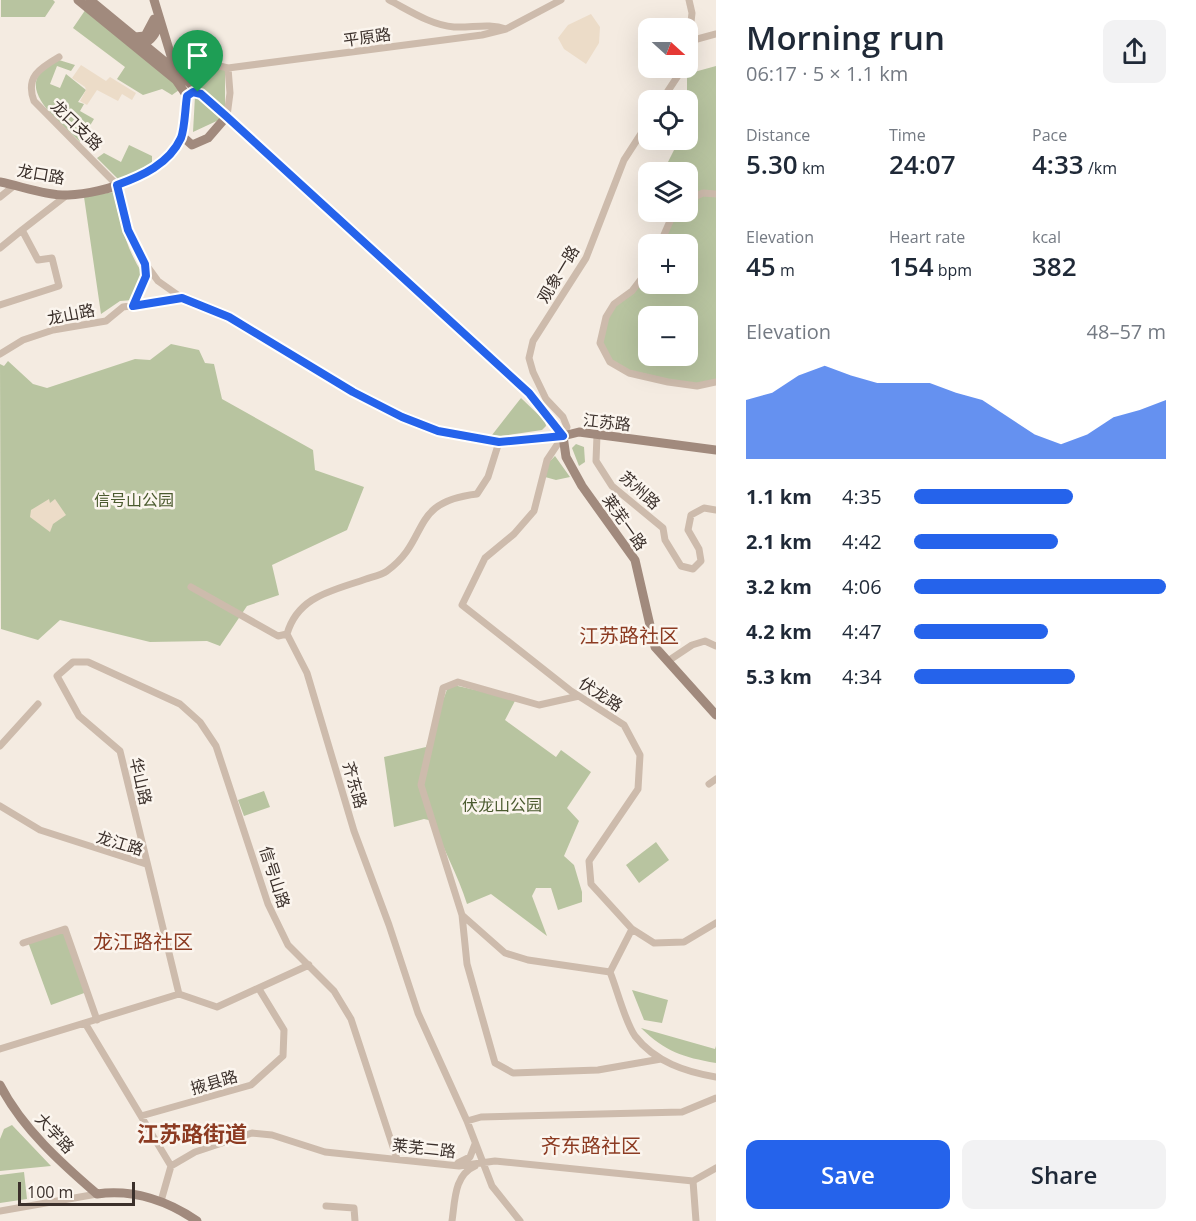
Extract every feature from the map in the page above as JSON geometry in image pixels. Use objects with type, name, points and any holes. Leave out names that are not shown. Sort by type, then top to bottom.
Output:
[{"type":"main road","name":"江苏路","points":[[78,0],[132,40],[144,44],[176,70],[529,393],[563,436],[579,432],[716,450]]},
{"type":"main road","name":"江苏路","points":[[90,0],[177,80],[187,96]]},
{"type":"main road","points":[[154,0],[170,54],[187,96],[193,92],[201,94]]},
{"type":"main road","points":[[132,40],[146,36],[153,25],[156,10]]},
{"type":"main road","points":[[144,44],[156,32],[156,10]]},
{"type":"main road","name":"龙口路","points":[[0,182],[67,195],[117,185],[147,175],[174,150],[182,136],[187,96]]},
{"type":"main road","name":"龙口路","points":[[174,150],[208,138],[226,116]]},
{"type":"main road","points":[[182,136],[192,145]]},
{"type":"main road","name":"莱芜一路","points":[[563,436],[566,457],[582,486],[635,560],[655,647],[716,716]]},
{"type":"main road","name":"大学路","points":[[0,1085],[12,1108],[71,1172],[97,1194]]},
{"type":"main road","points":[[97,1194],[130,1194],[161,1201],[171,1204],[197,1221]]},
{"type":"street","points":[[389,0],[434,23],[456,27],[496,25],[506,29]]},
{"type":"street","name":"平原路","points":[[170,54],[228,68],[482,35],[506,29],[561,0]]},
{"type":"street","points":[[689,0],[692,18]]},
{"type":"street","points":[[698,39],[716,34]]},
{"type":"street","name":"龙口支路","points":[[59,57],[40,68],[32,79],[31,91],[34,101],[117,185]]},
{"type":"street","points":[[226,116],[230,93],[228,68]]},
{"type":"street","name":"观象一路","points":[[563,436],[567,427],[563,417],[546,399],[533,372],[529,358],[533,341],[586,258],[624,160],[638,138]]},
{"type":"street","points":[[0,196],[15,185]]},
{"type":"street","points":[[117,185],[128,230],[145,264],[158,281],[182,298],[249,327],[353,392],[408,420],[438,431],[499,442],[563,436]]},
{"type":"street","points":[[698,195],[703,193],[716,194]]},
{"type":"street","points":[[0,248],[67,195]]},
{"type":"street","points":[[0,305],[59,286],[52,258],[38,260],[22,230]]},
{"type":"street","points":[[133,306],[146,276],[145,264]]},
{"type":"street","points":[[638,284],[633,291],[614,304],[606,317],[600,343],[610,362],[629,373],[668,382],[697,386],[716,382]]},
{"type":"street","name":"龙山路","points":[[0,354],[23,340],[53,330],[106,321],[123,307],[182,298]]},
{"type":"street","name":"苏州路","points":[[597,435],[596,461],[612,486],[663,528],[665,540],[681,566],[693,569],[701,561],[699,549],[687,530],[691,515],[704,508],[716,510]]},
{"type":"street","name":"伏龙路","points":[[563,436],[547,460],[534,511],[514,534],[485,558],[462,605],[579,696],[624,725],[640,755],[638,789],[589,861],[591,884],[632,928],[654,943],[684,942],[716,923]]},
{"type":"street","points":[[191,588],[278,636],[287,634],[290,621],[298,609],[316,597],[387,572],[410,547],[429,512],[453,497],[477,494],[488,477],[499,442]]},
{"type":"street","name":"齐东路","points":[[287,634],[307,674],[354,831],[391,929],[418,1013],[467,1121],[492,1186],[520,1221]]},
{"type":"street","points":[[668,661],[692,645],[705,641],[716,646]]},
{"type":"street","name":"华山路","points":[[73,662],[57,676],[80,716],[120,751],[146,864]]},
{"type":"street","name":"信号山路","points":[[73,662],[88,662],[180,704],[200,722],[216,746],[268,904],[288,945],[334,991],[351,1019],[397,1159]]},
{"type":"street","points":[[579,696],[539,705],[458,682],[443,688],[421,785],[462,915],[467,964],[495,1063],[513,1073],[598,1070],[661,1059]]},
{"type":"street","points":[[0,746],[39,704]]},
{"type":"street","name":"龙江路","points":[[0,806],[40,830],[146,864],[179,994]]},
{"type":"street","points":[[462,915],[505,953],[528,960],[610,972]]},
{"type":"street","points":[[632,928],[610,972],[635,1036],[661,1059],[694,1073],[716,1077]]},
{"type":"street","points":[[23,943],[65,929],[97,1020]]},
{"type":"street","points":[[0,1049],[179,994],[217,1007],[309,965]]},
{"type":"street","name":"掖县路","points":[[141,1116],[250,1085],[283,1056],[284,1030],[259,989]]},
{"type":"street","points":[[86,1023],[171,1166],[161,1201]]},
{"type":"street","points":[[467,1121],[481,1117],[682,1113],[716,1098]]},
{"type":"street","name":"莱芜二路","points":[[171,1166],[195,1152],[252,1133],[272,1135],[325,1152],[459,1166],[495,1161],[693,1181]]},
{"type":"street","points":[[447,1165],[470,1157],[476,1143]]},
{"type":"street","points":[[458,1185],[463,1174],[483,1162]]},
{"type":"street","points":[[447,1165],[458,1173],[452,1221]]},
{"type":"street","points":[[696,1221],[693,1181],[716,1168]]},
{"type":"street","points":[[0,1211],[97,1194]]},
{"type":"street","points":[[326,1206],[354,1208],[355,1221]]},
{"type":"green space","points":[[1,0],[53,0],[55,2],[45,17],[1,17]]},
{"type":"green space","points":[[86,9],[170,75],[179,90],[172,95],[162,89],[143,95],[117,79],[125,67],[73,28]]},
{"type":"green space","points":[[59,60],[75,65],[71,71],[57,66],[50,84],[60,88],[66,74],[86,90],[78,102],[84,104],[80,111],[94,119],[80,142],[46,109],[36,89],[37,79],[43,70]]},
{"type":"green space","points":[[179,60],[225,70],[225,111],[179,70]]},
{"type":"green space","points":[[716,66],[716,382],[697,386],[629,373],[610,362],[600,343],[606,317],[638,281],[638,294],[698,294],[698,234],[664,234],[668,222],[698,222],[698,162],[668,162],[674,150],[698,150],[698,90],[687,90],[687,78],[698,78],[698,71]]},
{"type":"green space","points":[[195,96],[221,119],[193,132]]},
{"type":"green space","points":[[129,145],[152,156],[152,165],[118,179],[97,158],[104,153],[121,162]]},
{"type":"green space","points":[[113,192],[128,245],[143,274],[133,300],[120,301],[101,314],[84,197]]},
{"type":"green space","name":"信号山公园","points":[[171,344],[199,350],[205,363],[214,364],[222,399],[313,450],[315,470],[364,487],[347,530],[272,565],[279,595],[247,606],[220,646],[207,641],[150,642],[60,620],[38,640],[1,629],[0,364],[4,366],[8,361],[33,384],[47,388],[135,359],[150,360]]},
{"type":"green space","points":[[521,398],[545,421],[546,426],[542,430],[501,436],[492,435]]},
{"type":"green space","points":[[576,444],[584,447],[585,462],[579,466],[572,448]]},
{"type":"green space","points":[[555,456],[570,477],[556,480],[545,477],[549,462]]},
{"type":"green space","name":"伏龙山公园","points":[[449,684],[516,699],[505,720],[556,757],[561,750],[591,772],[567,808],[579,821],[564,856],[574,865],[582,892],[582,902],[558,910],[551,888],[536,888],[532,896],[547,936],[491,894],[467,904],[433,821],[424,819],[394,827],[384,757],[426,747]]},
{"type":"green space","points":[[264,791],[270,807],[244,816],[238,800]]},
{"type":"green space","points":[[656,842],[669,860],[639,883],[626,865]]},
{"type":"green space","points":[[65,929],[87,992],[51,1005],[28,942]]},
{"type":"green space","points":[[632,990],[668,1000],[662,1023],[644,1020]]},
{"type":"green space","points":[[641,1028],[715,1049],[716,1046],[716,1063],[675,1052],[658,1043]]},
{"type":"green space","points":[[12,1125],[51,1166],[0,1171],[0,1139],[4,1129]]},
{"type":"green space","points":[[24,1172],[27,1199],[0,1203],[0,1175]]},
{"type":"shaded area","points":[[591,14],[600,27],[599,43],[586,64],[564,49],[558,38],[568,25]]},
{"type":"shaded area","points":[[81,65],[106,81],[110,77],[136,93],[132,100],[122,94],[118,101],[97,90],[87,105],[80,101],[86,90],[85,87],[72,78]]},
{"type":"shaded area","points":[[49,499],[50,503],[55,499],[66,515],[53,524],[50,532],[30,517],[31,510]]},
{"type":"district","name":"江苏路社区","points":[[629,636]]},
{"type":"district","name":"龙江路社区","points":[[143,942]]},
{"type":"district","name":"江苏路街道","points":[[192,1134]]},
{"type":"district","name":"齐东路社区","points":[[591,1146]]},
{"type":"route","points":[[198,92],[529,393],[563,436],[499,442],[438,431],[414,423],[353,392],[229,317],[182,298],[133,306],[146,276],[145,264],[128,230],[117,185],[147,175],[174,150],[182,136],[187,96],[198,92]]}]
